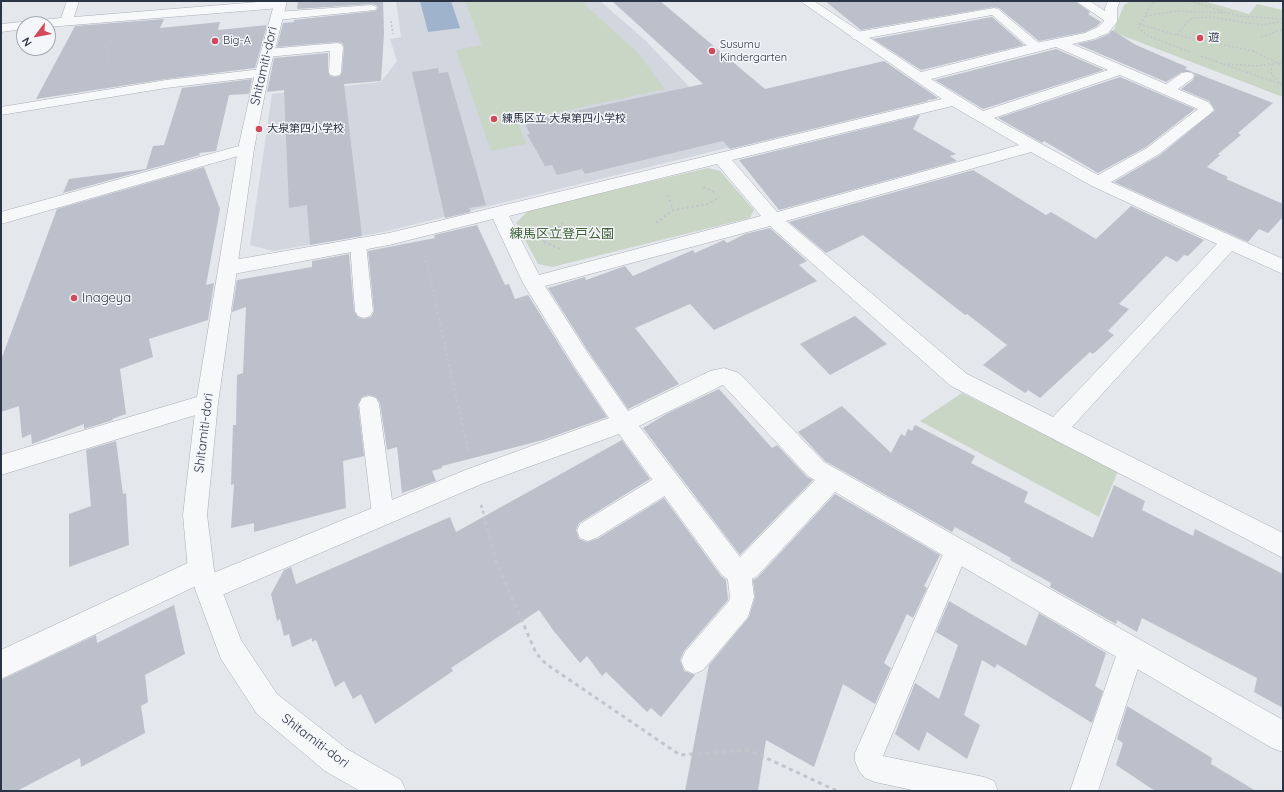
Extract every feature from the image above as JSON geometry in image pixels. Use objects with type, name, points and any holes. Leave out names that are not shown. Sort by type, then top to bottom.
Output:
[{"type":"street","points":[[66,21],[73,1]]},
{"type":"street","points":[[806,1],[954,101],[1098,182],[1229,243],[1281,264]]},
{"type":"street","points":[[920,77],[1036,47],[1089,36],[1103,30],[1110,22],[1109,18],[1114,1]]},
{"type":"street","points":[[56,22],[279,7]]},
{"type":"street","name":"Shitamiti-dori","points":[[279,7],[264,63],[246,150],[207,403],[195,515],[205,579],[230,649],[268,704],[336,760],[390,791]]},
{"type":"street","points":[[1,28],[16,26]]},
{"type":"street","points":[[1059,43],[1203,105],[1206,110],[1153,151],[1098,182]]},
{"type":"street","points":[[981,117],[1121,70]]},
{"type":"street","points":[[228,268],[420,232],[954,101]]},
{"type":"street","points":[[533,283],[774,219],[1033,146]]},
{"type":"street","points":[[1,218],[246,150]]},
{"type":"street","points":[[721,158],[774,219],[959,380],[1057,428],[1283,546]]},
{"type":"street","points":[[498,212],[533,283],[580,358],[624,422],[731,566],[739,572],[747,568],[832,479]]},
{"type":"street","points":[[1057,428],[1229,243]]},
{"type":"street","points":[[1,665],[205,579],[383,515],[476,476],[624,422],[718,377],[724,376],[731,378],[816,469],[1283,737]]},
{"type":"street","points":[[1,465],[207,403]]},
{"type":"lane","points":[[983,1],[1036,47]]},
{"type":"lane","points":[[1082,1],[1109,18]]},
{"type":"lane","points":[[279,7],[371,8]]},
{"type":"lane","points":[[857,36],[994,11]]},
{"type":"lane","points":[[1,111],[166,84],[337,47],[335,72]]},
{"type":"lane","points":[[1167,90],[1186,76]]},
{"type":"lane","points":[[358,244],[364,311]]},
{"type":"lane","points":[[369,404],[383,515]]},
{"type":"lane","points":[[588,531],[668,482]]},
{"type":"lane","points":[[957,549],[868,753],[869,761],[875,768],[984,791]]},
{"type":"lane","points":[[694,661],[739,608],[742,597],[739,572]]},
{"type":"lane","points":[[1084,791],[1131,650]]},
{"type":"path","points":[[1157,1],[1151,4],[1139,28],[1148,36],[1193,53]]},
{"type":"path","points":[[1190,1],[1227,14]]},
{"type":"path","points":[[1146,16],[1176,11],[1283,19]]},
{"type":"path","points":[[1177,35],[1186,22],[1193,18],[1211,17],[1262,25],[1278,22],[1283,24]]},
{"type":"path","points":[[1140,24],[1177,35],[1253,51],[1283,66]]},
{"type":"path","points":[[1260,37],[1283,28]]},
{"type":"path","points":[[1200,56],[1283,85]]},
{"type":"path","points":[[1221,63],[1249,66],[1283,62]]},
{"type":"path","points":[[1272,64],[1271,74],[1283,85]]},
{"type":"path","points":[[655,224],[673,210],[708,204],[726,193],[747,188]]},
{"type":"path","points":[[420,232],[471,465],[476,476],[477,492],[496,561],[536,653],[546,664],[680,755],[749,750],[837,791]]},
{"type":"path","points":[[515,245],[539,240],[564,250]]},
{"type":"shaded area","name":"練馬区立 大泉第四小学校","points":[[396,1],[600,1],[646,41],[743,144],[383,232],[273,251],[250,245],[272,94],[381,82],[397,61],[390,39],[401,37]]},
{"type":"green space","points":[[465,1],[581,1],[638,53],[665,89],[517,121],[526,144],[491,151],[456,50],[482,45]]},
{"type":"green space","points":[[1131,1],[1204,1],[1249,14],[1257,4],[1283,10],[1283,97],[1113,32],[1124,5]]},
{"type":"green space","name":"練馬区立登戸公園","points":[[708,168],[720,171],[754,210],[750,218],[552,267],[538,264],[516,223],[529,210]]},
{"type":"green space","points":[[962,393],[1118,471],[1099,517],[920,421]]},
{"type":"water","points":[[420,1],[451,1],[460,28],[428,32]]},
{"type":"building","points":[[298,1],[383,1],[384,33],[381,81],[344,84],[362,236],[310,245],[307,205],[289,208],[284,90],[267,92],[274,58],[328,53],[328,72],[330,76],[335,77],[340,76],[342,72],[344,47],[342,43],[337,42],[277,47],[283,23],[294,22],[294,20],[375,11],[378,8],[376,5],[371,4],[297,9]]},
{"type":"building","points":[[612,1],[660,1],[765,89],[884,61],[938,98],[730,149],[723,141],[585,174],[582,169],[557,175],[552,165],[545,166],[527,134],[530,134],[524,122],[703,84]]},
{"type":"building","points":[[825,1],[1075,1],[1090,12],[1088,14],[1101,22],[1097,26],[1085,32],[1039,41],[999,8],[994,7],[861,30]]},
{"type":"building","points":[[992,17],[1024,45],[921,70],[873,39]]},
{"type":"building","points":[[164,19],[160,28],[220,22],[218,30],[267,25],[255,68],[166,79],[36,99],[75,26]]},
{"type":"building","points":[[1112,30],[1136,45],[1187,67],[1185,69],[1273,103],[1238,133],[1241,135],[1218,154],[1220,155],[1207,167],[1228,177],[1226,179],[1283,204],[1283,217],[1268,233],[1259,229],[1248,242],[1114,182],[1160,155],[1215,110],[1209,101],[1181,89],[1193,80],[1195,75],[1192,72],[1182,72],[1166,82],[1077,44],[1095,40],[1109,34]]},
{"type":"building","points":[[1056,49],[1104,70],[983,109],[935,80]]},
{"type":"building","points":[[438,68],[439,73],[448,72],[486,205],[469,208],[471,212],[445,218],[412,72]]},
{"type":"building","points":[[1120,77],[1195,109],[1146,147],[1098,173],[1044,141],[1042,143],[998,118]]},
{"type":"building","points":[[252,79],[249,94],[229,95],[216,151],[199,153],[200,155],[63,193],[69,179],[146,169],[153,146],[164,145],[182,88]]},
{"type":"building","points":[[920,115],[913,129],[956,154],[950,156],[957,161],[779,210],[739,160]]},
{"type":"building","points":[[204,167],[220,209],[206,285],[214,283],[208,320],[149,339],[153,357],[120,369],[126,414],[112,419],[113,420],[84,429],[84,424],[32,444],[31,434],[22,438],[19,406],[1,412],[1,360],[57,209]]},
{"type":"building","points":[[973,170],[1046,215],[1051,212],[1096,239],[1131,206],[1204,240],[1188,256],[1184,255],[1177,262],[1166,256],[1119,304],[1129,309],[1108,331],[1114,335],[1093,354],[1090,352],[1040,398],[1028,390],[1025,393],[983,365],[1007,345],[967,314],[965,315],[863,235],[826,253],[789,222]]},
{"type":"building","points":[[477,225],[505,285],[509,284],[515,299],[528,295],[607,417],[543,440],[442,466],[442,468],[432,471],[436,481],[402,493],[397,447],[387,450],[380,403],[376,397],[369,395],[362,397],[358,404],[364,456],[343,461],[346,508],[254,532],[254,523],[231,528],[234,484],[231,485],[233,425],[236,425],[237,375],[243,373],[246,307],[232,312],[237,280],[312,267],[312,261],[349,254],[354,311],[358,317],[364,319],[371,317],[374,311],[368,251],[435,238],[434,235]]},
{"type":"building","points":[[770,228],[807,261],[799,265],[817,281],[714,330],[690,304],[635,328],[679,384],[628,409],[588,351],[548,288],[585,277],[586,280],[625,266],[633,276],[693,250],[695,253],[724,240],[727,243],[745,234]]},
{"type":"building","points":[[855,316],[887,344],[830,375],[800,344]]},
{"type":"building","points":[[719,389],[772,448],[777,445],[807,477],[813,480],[740,555],[643,428],[668,413]]},
{"type":"building","points":[[842,406],[891,453],[901,434],[905,436],[908,429],[912,431],[915,425],[975,456],[971,463],[1028,492],[1024,502],[1093,538],[1114,485],[1145,501],[1142,510],[1193,536],[1195,529],[1283,574],[1283,708],[1254,692],[1257,678],[1142,618],[1137,632],[1117,620],[1116,624],[1050,587],[1051,583],[1010,560],[1011,558],[955,527],[952,532],[825,461],[798,432]]},
{"type":"building","points":[[622,440],[650,479],[579,523],[576,530],[579,539],[587,542],[597,539],[664,498],[721,576],[726,580],[728,600],[684,651],[680,660],[684,671],[695,675],[661,717],[651,708],[647,712],[606,672],[602,676],[587,656],[580,663],[539,610],[451,668],[453,671],[375,724],[361,694],[353,699],[344,681],[335,687],[316,640],[312,642],[312,638],[292,647],[289,634],[284,636],[280,619],[277,621],[271,594],[284,570],[291,567],[296,584],[450,517],[456,532]]},
{"type":"building","points":[[116,441],[123,494],[126,493],[129,545],[69,567],[69,514],[91,506],[86,450]]},
{"type":"building","points":[[835,494],[940,555],[924,586],[927,588],[913,618],[907,614],[884,663],[891,668],[875,704],[843,684],[814,767],[766,740],[758,791],[685,791],[709,665],[749,617],[755,597],[753,580],[757,578]]},
{"type":"building","points":[[949,601],[1026,646],[1039,613],[1106,653],[1095,686],[1103,691],[1092,723],[997,664],[995,668],[982,660],[964,715],[980,725],[967,759],[927,732],[919,751],[895,734],[915,683],[939,699],[958,645],[936,632]]},
{"type":"building","points":[[174,605],[185,654],[145,675],[148,702],[141,706],[145,733],[81,767],[80,758],[17,791],[1,791],[1,680],[96,635],[97,643]]},
{"type":"building","points":[[1127,706],[1212,758],[1211,764],[1256,791],[1155,791],[1116,765],[1123,743],[1117,739]]},
{"type":"place","name":"遊","points":[[1200,38]]},
{"type":"place","name":"Big-A","points":[[215,41]]},
{"type":"place","name":"Susumu Kindergarten","points":[[712,51]]},
{"type":"place","name":"練馬区立 大泉第四小学校","points":[[494,119]]},
{"type":"place","name":"大泉第四小学校","points":[[259,129]]},
{"type":"place","name":"Inageya","points":[[74,298]]}]
